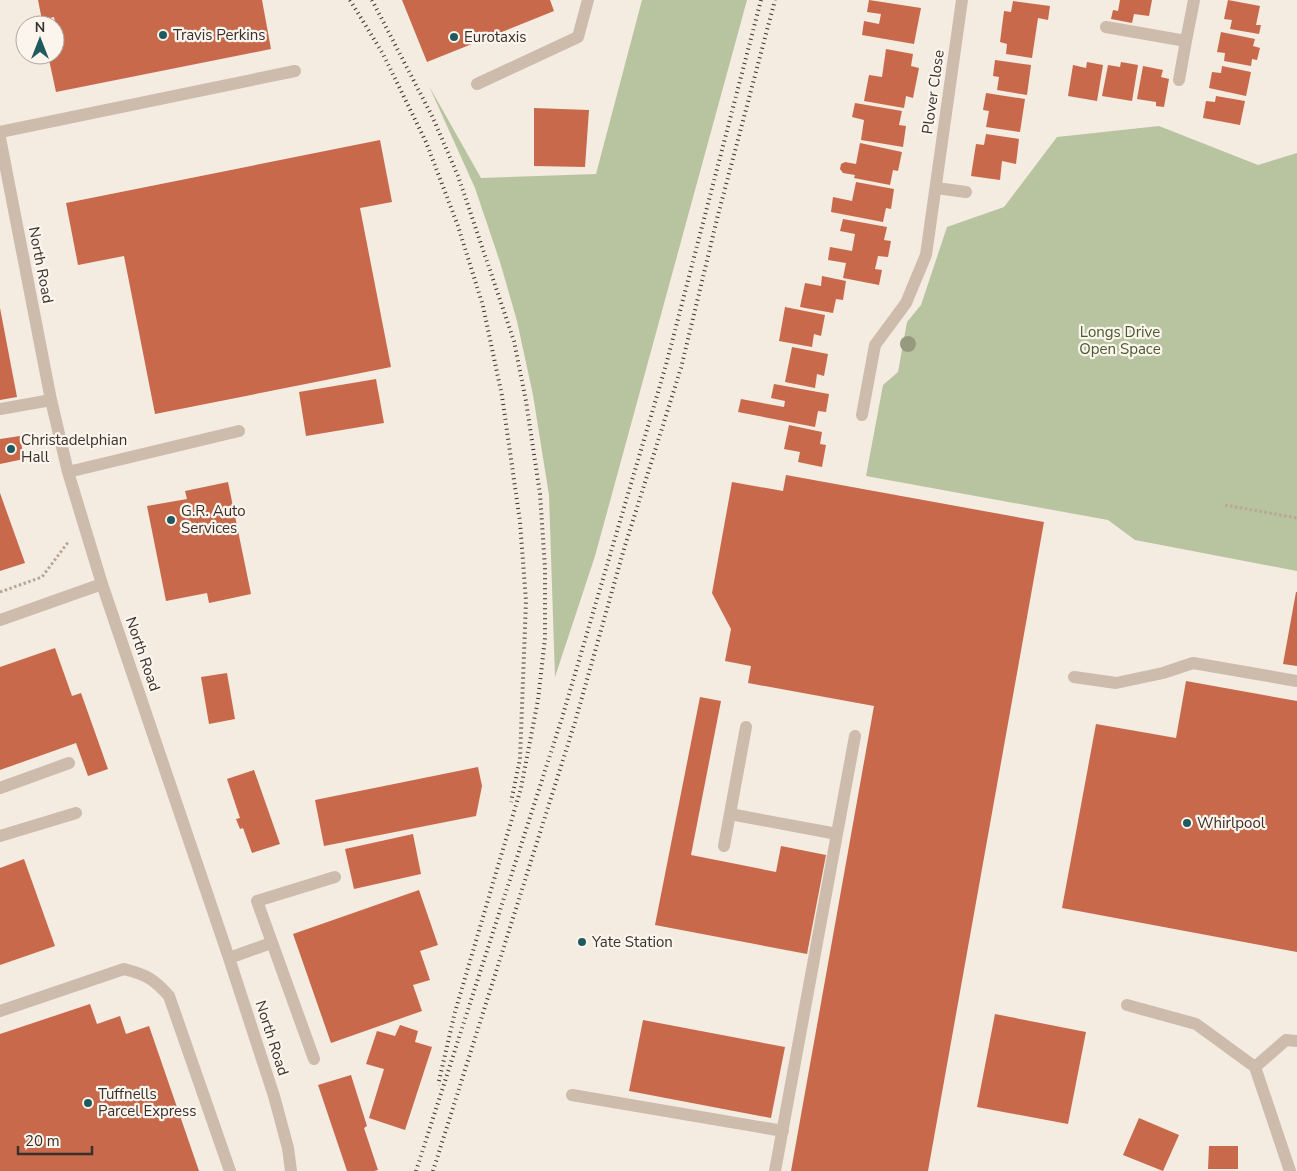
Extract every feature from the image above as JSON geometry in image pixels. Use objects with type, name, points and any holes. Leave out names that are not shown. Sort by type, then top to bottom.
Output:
[{"type":"street","points":[[476,84],[578,36],[588,0]]},
{"type":"street","name":"Plover Close","points":[[862,415],[876,345],[906,303],[926,255],[962,0]]},
{"type":"street","points":[[1178,80],[1194,0]]},
{"type":"street","points":[[1106,27],[1186,41]]},
{"type":"street","points":[[0,132],[295,71]]},
{"type":"street","name":"North Road","points":[[0,138],[51,400],[68,472],[102,584],[274,1096],[288,1148],[291,1171]]},
{"type":"street","points":[[936,188],[966,192]]},
{"type":"street","points":[[0,409],[51,400]]},
{"type":"street","points":[[68,472],[239,431]]},
{"type":"street","points":[[0,620],[102,584]]},
{"type":"street","points":[[1074,677],[1116,683],[1162,673],[1193,663],[1297,681]]},
{"type":"street","points":[[724,846],[746,727]]},
{"type":"street","points":[[775,1171],[855,736]]},
{"type":"street","points":[[0,788],[69,763]]},
{"type":"street","points":[[0,836],[76,813]]},
{"type":"street","points":[[730,814],[837,834]]},
{"type":"street","points":[[314,1058],[257,900],[335,877]]},
{"type":"street","points":[[229,958],[271,943]]},
{"type":"street","points":[[0,1011],[124,969],[140,973],[156,981],[169,996],[230,1171]]},
{"type":"street","points":[[1127,1005],[1196,1024],[1255,1067],[1290,1171]]},
{"type":"street","points":[[1255,1067],[1286,1040],[1297,1041]]},
{"type":"street","points":[[572,1095],[783,1131]]},
{"type":"path","points":[[1225,505],[1297,518]]},
{"type":"path","points":[[0,592],[42,577],[64,548]]},
{"type":"green space","points":[[642,0],[747,0],[595,556],[555,677],[549,495],[533,395],[517,321],[500,262],[475,188],[429,86],[481,178],[596,174]]},
{"type":"green space","name":"Longs Drive Open Space","points":[[1159,126],[1258,165],[1297,153],[1297,571],[1135,540],[1108,520],[866,476],[883,385],[898,372],[907,322],[921,305],[947,227],[1004,207],[1057,137]]},
{"type":"building","name":"Travis Perkins","points":[[38,0],[262,0],[271,49],[56,92],[50,65],[65,65],[65,15],[41,15]]},
{"type":"building","name":"Eurotaxis","points":[[402,0],[550,0],[554,11],[427,62]]},
{"type":"building","points":[[869,0],[921,8],[914,44],[862,35],[864,21],[879,24],[881,14],[867,12]]},
{"type":"building","points":[[1120,0],[1152,0],[1149,16],[1134,14],[1132,23],[1111,19],[1113,10],[1118,11]]},
{"type":"building","points":[[1228,0],[1260,6],[1256,25],[1261,25],[1259,34],[1230,29],[1232,20],[1224,19]]},
{"type":"building","points":[[1013,1],[1050,6],[1048,20],[1038,18],[1032,58],[1006,54],[1007,44],[1000,42],[1004,11],[1011,12]]},
{"type":"building","points":[[1221,32],[1255,39],[1253,46],[1260,48],[1257,60],[1252,59],[1251,66],[1224,61],[1225,53],[1217,52]]},
{"type":"building","points":[[886,49],[913,54],[911,66],[919,68],[913,98],[906,96],[904,108],[864,101],[869,75],[882,77]]},
{"type":"building","points":[[995,60],[1031,65],[1027,95],[997,90],[999,77],[993,76]]},
{"type":"building","points":[[1087,62],[1103,65],[1097,101],[1068,96],[1073,65],[1086,68]]},
{"type":"building","points":[[1121,62],[1138,65],[1132,101],[1102,96],[1108,65],[1120,67]]},
{"type":"building","points":[[1143,66],[1163,70],[1161,77],[1169,79],[1164,107],[1156,106],[1156,102],[1137,99]]},
{"type":"building","points":[[1222,66],[1251,72],[1246,96],[1209,88],[1212,72],[1221,73]]},
{"type":"building","points":[[986,93],[1025,99],[1020,132],[986,127],[989,111],[983,110]]},
{"type":"building","points":[[1216,96],[1245,101],[1240,125],[1203,118],[1206,101],[1215,102]]},
{"type":"building","points":[[855,103],[902,111],[899,125],[906,126],[903,147],[861,140],[864,120],[852,117]]},
{"type":"building","points":[[534,108],[589,110],[585,167],[534,166]]},
{"type":"building","points":[[986,134],[1019,139],[1016,164],[1002,161],[1000,180],[971,176],[976,144],[984,145]]},
{"type":"building","points":[[380,140],[392,202],[360,208],[391,367],[155,414],[124,256],[78,265],[66,203]]},
{"type":"building","points":[[860,143],[902,152],[898,171],[893,170],[890,185],[854,178],[855,175],[843,173],[840,169],[841,164],[845,162],[856,164]]},
{"type":"building","points":[[856,182],[894,189],[891,209],[886,208],[883,222],[831,212],[833,197],[852,201]]},
{"type":"building","points":[[843,219],[887,227],[884,240],[891,241],[888,257],[878,256],[875,269],[882,270],[879,285],[843,278],[846,263],[828,260],[830,247],[852,251],[855,234],[840,231]]},
{"type":"building","points":[[822,276],[846,281],[843,300],[836,299],[833,313],[800,307],[805,283],[821,286]]},
{"type":"building","points":[[785,307],[825,315],[821,336],[814,334],[812,347],[779,341]]},
{"type":"building","points":[[0,308],[17,397],[0,400]]},
{"type":"building","points":[[792,347],[828,354],[824,376],[817,374],[815,388],[785,382]]},
{"type":"building","points":[[376,379],[384,423],[306,436],[299,392]]},
{"type":"building","points":[[774,384],[829,394],[826,412],[818,411],[815,427],[738,412],[741,399],[784,407],[785,401],[771,398]]},
{"type":"building","points":[[789,425],[822,432],[820,444],[826,445],[822,467],[798,462],[800,452],[784,449]]},
{"type":"building","name":"Christadelphian Hall","points":[[20,436],[24,459],[0,464],[0,439]]},
{"type":"building","points":[[786,475],[1044,522],[928,1171],[791,1171],[874,706],[748,683],[751,666],[725,661],[731,629],[712,593],[732,482],[783,491]]},
{"type":"building","points":[[228,482],[251,594],[209,603],[207,593],[166,601],[147,506],[187,499],[185,491]]},
{"type":"building","points":[[0,493],[25,563],[0,571]]},
{"type":"building","points":[[1297,592],[1297,666],[1283,664]]},
{"type":"building","points":[[55,648],[72,696],[81,693],[108,769],[88,776],[76,743],[0,770],[0,667]]},
{"type":"building","points":[[227,673],[235,719],[209,724],[201,677]]},
{"type":"building","name":"Whirlpool","points":[[1186,681],[1297,701],[1297,952],[1062,908],[1096,724],[1176,738]]},
{"type":"building","points":[[700,697],[721,701],[691,855],[776,872],[781,846],[826,855],[807,954],[655,925]]},
{"type":"building","points":[[478,767],[482,786],[476,816],[324,846],[315,800]]},
{"type":"building","points":[[254,770],[280,844],[252,853],[243,828],[240,829],[236,819],[240,818],[227,779]]},
{"type":"building","points":[[413,834],[421,874],[354,889],[345,849]]},
{"type":"building","points":[[24,859],[55,946],[0,965],[0,868]]},
{"type":"building","points":[[419,890],[438,945],[420,951],[430,980],[413,985],[422,1011],[331,1043],[293,934]]},
{"type":"building","name":"Tuffnells Parcel Express","points":[[90,1004],[97,1024],[120,1016],[126,1034],[149,1026],[199,1171],[0,1171],[0,1034]]},
{"type":"building","points":[[995,1014],[1086,1032],[1068,1124],[977,1107]]},
{"type":"building","points":[[643,1020],[785,1047],[771,1118],[629,1091]]},
{"type":"building","points":[[400,1025],[418,1031],[415,1042],[432,1047],[405,1130],[369,1118],[384,1069],[366,1064],[377,1031],[395,1036]]},
{"type":"building","points":[[351,1075],[367,1126],[364,1128],[378,1170],[347,1171],[318,1085]]},
{"type":"building","points":[[1139,1118],[1179,1135],[1163,1171],[1123,1155]]},
{"type":"building","points":[[1209,1146],[1238,1146],[1238,1169],[1208,1169]]},
{"type":"railway","points":[[350,0],[383,54],[426,142],[458,226],[483,306],[502,396],[520,522],[526,601],[520,759],[511,802]]},
{"type":"railway","points":[[372,0],[433,118],[458,176],[514,341],[526,401],[540,494],[545,568],[545,638],[538,700],[521,788],[455,1012],[438,1085]]},
{"type":"railway","points":[[416,1171],[562,718],[666,365],[761,0]]},
{"type":"railway","points":[[433,1171],[575,722],[624,549],[681,368],[718,215],[775,0]]},
{"type":"place","name":"Travis Perkins","points":[[163,35]]},
{"type":"place","name":"Eurotaxis","points":[[454,37]]},
{"type":"place","name":"Christadelphian Hall","points":[[11,449]]},
{"type":"place","name":"G.R. Auto Services","points":[[171,520]]},
{"type":"place","name":"Whirlpool","points":[[1187,823]]},
{"type":"place","name":"Yate Station","points":[[582,942]]},
{"type":"place","name":"Tuffnells Parcel Express","points":[[88,1103]]}]
